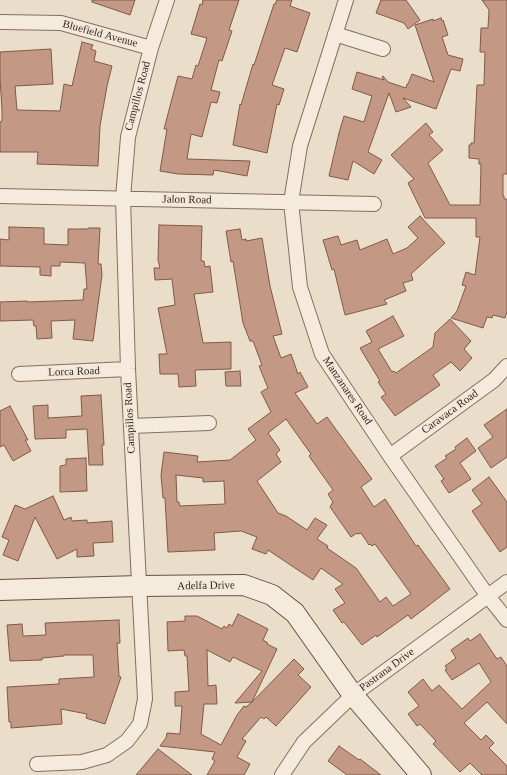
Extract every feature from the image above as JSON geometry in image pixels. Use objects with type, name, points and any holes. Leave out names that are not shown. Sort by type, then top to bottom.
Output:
[{"type":"street","name":"Campillos Road","points":[[37,764],[82,762],[107,755],[127,741],[140,724],[145,699],[128,369],[123,198],[128,137],[151,48],[167,0]]},
{"type":"street","name":"Manzanares Road","points":[[346,0],[334,34],[300,146],[291,202],[300,288],[322,354],[390,456],[507,620]]},
{"type":"street","name":"Bluefield Avenue","points":[[2,22],[61,23],[151,48]]},
{"type":"street","points":[[334,34],[383,49]]},
{"type":"street","name":"Jalon Road","points":[[0,196],[374,204]]},
{"type":"street","name":"Caravaca Road","points":[[390,456],[494,380],[507,366]]},
{"type":"street","name":"Lorca Road","points":[[19,374],[128,369]]},
{"type":"street","points":[[131,426],[209,423]]},
{"type":"street","name":"Pastrana Drive","points":[[282,775],[304,742],[353,695],[507,582]]},
{"type":"street","name":"Adelfa Drive","points":[[0,590],[244,585],[272,595],[295,613],[353,695],[420,775]]},
{"type":"building","points":[[92,0],[135,0],[130,15],[92,2]]},
{"type":"building","points":[[203,0],[239,0],[229,30],[232,31],[222,61],[219,60],[211,90],[220,92],[217,103],[211,102],[202,137],[191,134],[187,159],[250,161],[247,176],[214,170],[213,175],[178,174],[160,171],[167,129],[164,129],[178,76],[192,79],[207,38],[191,34],[200,4],[202,5]]},
{"type":"building","points":[[277,0],[292,0],[290,6],[310,13],[297,52],[285,48],[272,85],[284,89],[279,105],[277,104],[267,153],[233,145],[240,104],[241,105],[253,64],[254,65],[274,4]]},
{"type":"building","points":[[381,0],[406,0],[420,20],[408,29],[404,23],[376,13]]},
{"type":"building","points":[[482,0],[507,0],[507,174],[503,174],[503,196],[504,199],[507,199],[507,312],[505,318],[493,315],[492,318],[487,317],[483,328],[451,318],[457,311],[466,286],[462,285],[466,272],[475,275],[480,237],[476,237],[476,218],[425,218],[408,183],[414,179],[391,155],[426,123],[433,132],[429,135],[443,150],[428,163],[450,205],[480,205],[481,164],[479,164],[479,159],[469,158],[469,145],[474,143],[477,85],[484,85],[485,52],[480,52],[481,28],[488,28],[489,10]]},
{"type":"building","points":[[441,18],[448,35],[442,37],[448,55],[463,59],[460,71],[451,69],[436,109],[403,98],[411,107],[396,112],[389,93],[368,152],[382,160],[374,174],[353,161],[348,180],[329,176],[344,116],[364,122],[372,96],[352,89],[357,72],[384,80],[382,77],[383,76],[388,82],[406,88],[412,74],[434,82],[415,25]]},
{"type":"building","points":[[82,42],[93,45],[91,49],[96,51],[94,61],[112,66],[100,126],[98,166],[37,164],[38,152],[0,152],[0,122],[2,121],[2,110],[0,52],[51,49],[53,84],[15,86],[17,110],[60,111],[64,84],[72,86]]},
{"type":"building","points":[[420,216],[445,243],[411,274],[413,280],[403,283],[406,291],[384,300],[387,304],[345,315],[334,269],[332,270],[323,240],[338,236],[341,245],[357,240],[360,250],[387,239],[393,254],[407,248],[418,238],[408,227]]},
{"type":"building","points":[[159,225],[202,226],[201,261],[204,261],[205,267],[210,266],[213,292],[194,294],[203,343],[231,342],[231,369],[195,370],[196,386],[179,387],[178,374],[160,374],[159,354],[167,354],[158,308],[175,305],[172,279],[155,280],[154,268],[160,268],[158,260]]},
{"type":"building","points":[[9,227],[44,228],[44,244],[68,245],[68,229],[100,228],[98,264],[101,264],[102,275],[93,341],[73,339],[75,320],[51,321],[52,338],[37,339],[36,326],[34,326],[33,320],[0,321],[0,302],[83,300],[84,289],[87,289],[85,263],[60,262],[60,266],[51,266],[51,276],[40,275],[40,267],[0,266],[0,239],[9,240]]},
{"type":"building","points":[[240,229],[242,240],[246,239],[246,241],[262,238],[270,286],[282,334],[273,336],[281,358],[291,354],[298,374],[300,372],[308,387],[295,393],[317,424],[327,417],[372,479],[361,487],[374,507],[385,499],[416,546],[418,545],[450,589],[411,619],[408,615],[377,637],[376,635],[362,645],[344,622],[342,623],[333,610],[345,603],[335,589],[343,584],[321,568],[313,580],[268,550],[266,554],[252,549],[257,537],[241,531],[214,533],[215,550],[168,552],[165,498],[163,498],[161,475],[164,452],[198,456],[197,462],[230,460],[256,440],[248,429],[271,412],[261,392],[268,388],[259,366],[262,365],[253,341],[250,341],[243,323],[233,261],[231,262],[226,231]],"holes":[[[286,419],[311,454],[309,456],[333,490],[328,494],[333,502],[330,507],[351,537],[357,533],[361,533],[369,545],[370,544],[372,546],[375,544],[411,594],[393,606],[386,597],[380,602],[356,568],[327,548],[328,546],[317,539],[327,525],[315,518],[307,530],[286,516],[278,513],[257,481],[281,462],[276,454],[280,450],[268,433]],[[176,475],[203,478],[203,482],[224,481],[225,504],[180,506],[179,502],[177,502]]]},
{"type":"building","points":[[393,316],[404,336],[378,349],[392,372],[394,371],[396,373],[433,347],[435,333],[450,319],[471,341],[464,349],[472,358],[460,371],[451,362],[433,375],[440,385],[395,416],[381,397],[386,394],[360,348],[372,342],[366,331]]},
{"type":"building","points":[[240,371],[241,386],[226,386],[225,372]]},
{"type":"building","points":[[101,395],[104,445],[102,445],[103,465],[89,465],[87,429],[66,430],[66,438],[35,439],[33,406],[48,405],[48,418],[82,416],[81,396]]},
{"type":"building","points":[[10,406],[28,440],[25,440],[31,451],[13,461],[4,445],[0,447],[0,411]]},
{"type":"building","points":[[507,409],[507,457],[491,468],[478,448],[493,437],[484,425]]},
{"type":"building","points":[[467,438],[476,451],[460,463],[471,479],[449,493],[441,481],[444,479],[435,466],[447,458],[445,456],[456,449],[455,447]]},
{"type":"building","points":[[86,458],[87,491],[60,492],[60,466],[66,465],[66,459]]},
{"type":"building","points":[[489,477],[507,502],[507,547],[500,552],[472,511],[482,504],[472,490]]},
{"type":"building","points":[[53,496],[64,520],[71,517],[72,521],[87,520],[87,523],[112,521],[113,542],[93,543],[94,556],[77,557],[77,549],[57,559],[35,517],[18,561],[3,555],[9,540],[2,537],[15,505],[25,509]]},
{"type":"building","points":[[238,614],[268,629],[263,640],[268,643],[267,644],[277,649],[252,702],[294,659],[304,669],[298,675],[311,687],[276,726],[266,717],[264,719],[261,717],[242,739],[246,741],[237,757],[250,764],[244,775],[207,775],[215,761],[212,759],[215,752],[160,746],[166,738],[167,733],[180,734],[182,706],[175,706],[175,692],[189,691],[187,656],[185,656],[184,650],[168,651],[167,622],[185,621],[185,616],[197,616],[222,629],[224,626],[227,628],[229,624],[232,626]],"holes":[[[207,650],[230,662],[233,657],[262,671],[235,703],[252,702],[246,707],[244,706],[237,715],[221,745],[201,734],[204,704],[217,704],[216,685],[208,686]]]},
{"type":"building","points":[[119,620],[120,643],[117,643],[119,676],[121,677],[105,724],[86,718],[87,714],[61,709],[62,724],[11,728],[11,722],[9,722],[7,687],[59,684],[59,679],[94,677],[93,655],[64,655],[42,658],[42,660],[10,661],[7,625],[22,624],[23,636],[46,635],[45,623]]},
{"type":"building","points":[[480,634],[497,659],[501,657],[507,666],[507,724],[487,702],[464,723],[481,740],[486,735],[494,743],[489,748],[507,766],[507,775],[482,775],[470,763],[460,772],[433,744],[436,741],[420,724],[417,726],[408,714],[419,706],[408,692],[423,679],[432,691],[439,685],[462,709],[491,682],[479,663],[452,680],[445,670],[447,669],[445,666],[456,658],[451,650],[468,638],[470,641]]},
{"type":"building","points":[[339,746],[359,760],[360,759],[381,775],[347,775],[328,761]]},
{"type":"building","points":[[158,749],[192,775],[136,775]]}]
